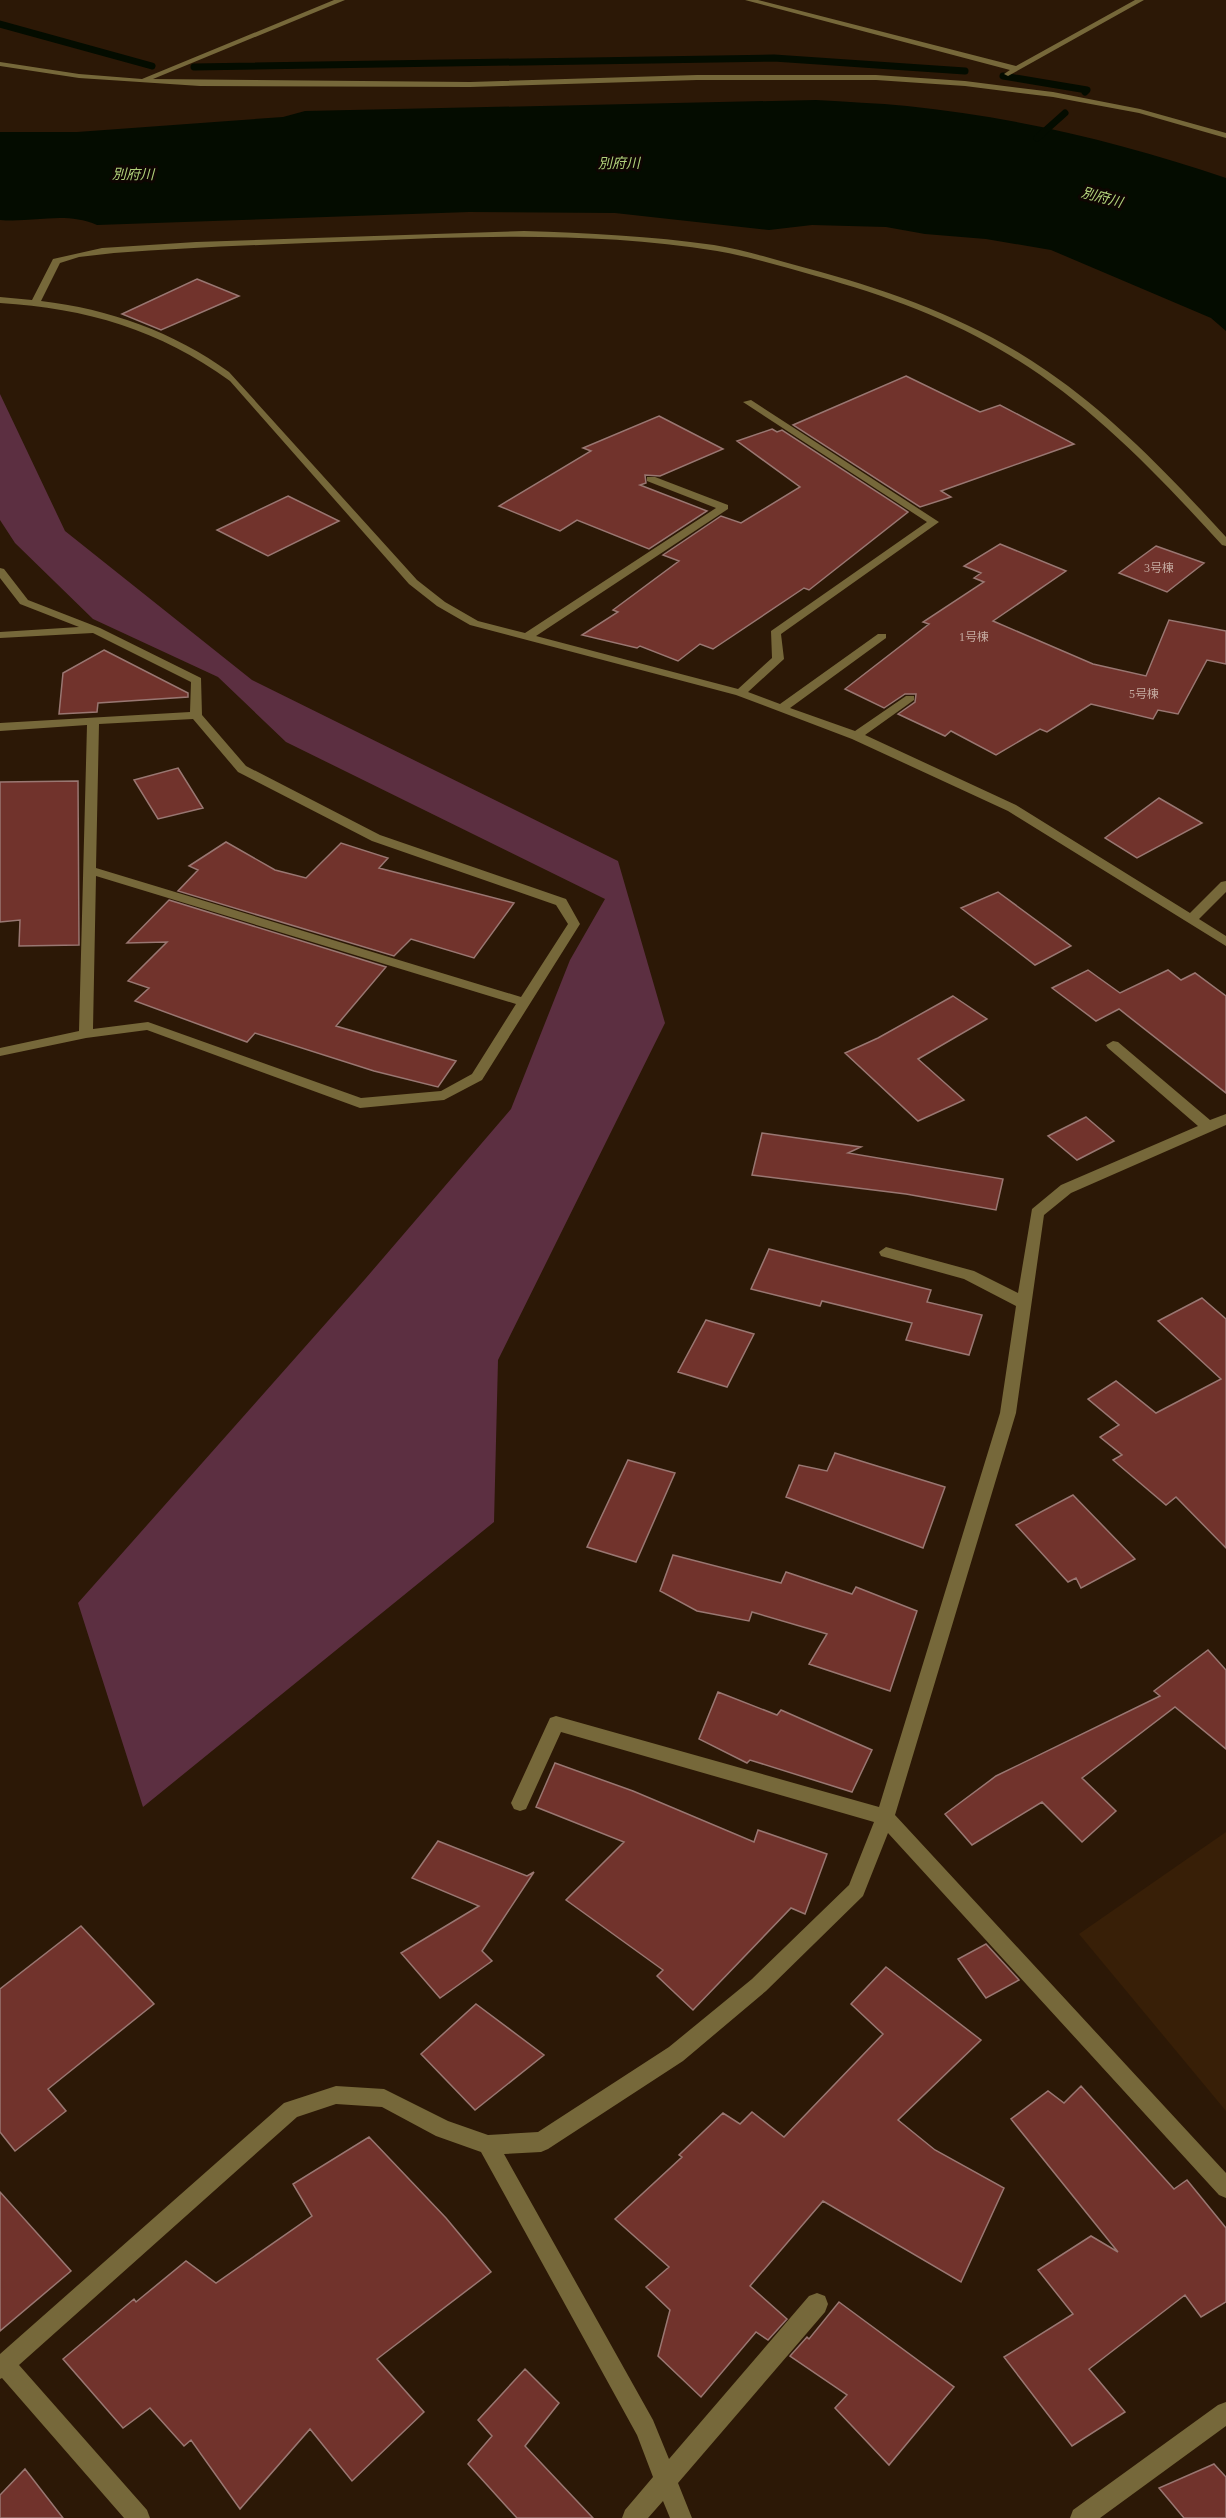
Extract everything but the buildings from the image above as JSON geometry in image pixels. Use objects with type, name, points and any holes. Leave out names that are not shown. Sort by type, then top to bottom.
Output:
[{"type":"street","points":[[140,82],[341,0]]},
{"type":"street","points":[[749,0],[1017,69]]},
{"type":"street","points":[[987,84],[1140,0]]},
{"type":"street","points":[[0,64],[140,82],[245,85],[506,84],[773,75],[857,76],[987,84],[1131,109],[1226,136]]},
{"type":"street","points":[[36,302],[56,261],[79,253],[90,252],[179,245],[479,234],[643,239],[717,248],[835,278],[922,306],[981,335],[1043,374],[1094,412],[1178,491],[1226,543]]},
{"type":"street","points":[[0,300],[36,302],[142,328],[176,342],[204,358],[233,379],[413,582],[441,604],[474,623],[740,693],[856,736],[1012,808],[1226,942]]},
{"type":"street","points":[[740,693],[778,659],[775,633],[934,522],[748,402]]},
{"type":"street","points":[[528,636],[724,507],[651,479]]},
{"type":"street","points":[[0,571],[24,602],[96,630],[197,680],[196,715],[242,769],[376,838],[561,902],[574,924],[477,1077],[444,1095],[360,1103],[148,1026],[86,1034],[0,1052]]},
{"type":"street","points":[[0,635],[96,630]]},
{"type":"street","points":[[782,708],[882,636]]},
{"type":"street","points":[[856,736],[910,698]]},
{"type":"street","points":[[0,727],[196,715]]},
{"type":"street","points":[[86,1034],[93,722]]},
{"type":"street","points":[[90,870],[524,1002]]},
{"type":"street","points":[[1192,919],[1226,885]]},
{"type":"street","points":[[1113,1045],[1209,1127]]},
{"type":"street","points":[[139,2518],[2,2366],[291,2110],[336,2094],[384,2098],[443,2129],[488,2145],[541,2142],[676,2054],[759,1984],[856,1890],[885,1816],[1008,1413],[1037,1213],[1066,1189],[1226,1119]]},
{"type":"street","points":[[886,1252],[969,1275],[1024,1303]]},
{"type":"street","points":[[520,1803],[556,1723],[885,1816],[1226,2188]]},
{"type":"street","points":[[488,2145],[645,2428],[681,2518]]},
{"type":"street","points":[[633,2518],[817,2304]]},
{"type":"street","points":[[1081,2518],[1226,2413]]},
{"type":"shaded area","points":[[0,394],[65,531],[252,680],[618,861],[665,1023],[498,1360],[494,1522],[143,1807],[78,1603],[366,1278],[511,1109],[570,960],[605,899],[286,742],[218,677],[93,619],[15,543],[0,520]]},
{"type":"shaded area","points":[[1226,1832],[1226,2111],[1079,1934]]},
{"type":"water","name":"別府川","points":[[816,100],[907,106],[1028,124],[1109,143],[1226,178],[1226,331],[1211,318],[1051,250],[986,239],[925,234],[886,227],[812,225],[769,230],[615,213],[469,212],[97,225],[61,218],[0,220],[0,132],[77,132],[283,117],[305,111]]},
{"type":"waterway","points":[[0,24],[152,66]]},
{"type":"waterway","points":[[194,67],[774,58],[965,71]]},
{"type":"waterway","points":[[1003,76],[1087,90],[1085,92]]},
{"type":"waterway","points":[[1037,138],[1065,113]]}]
